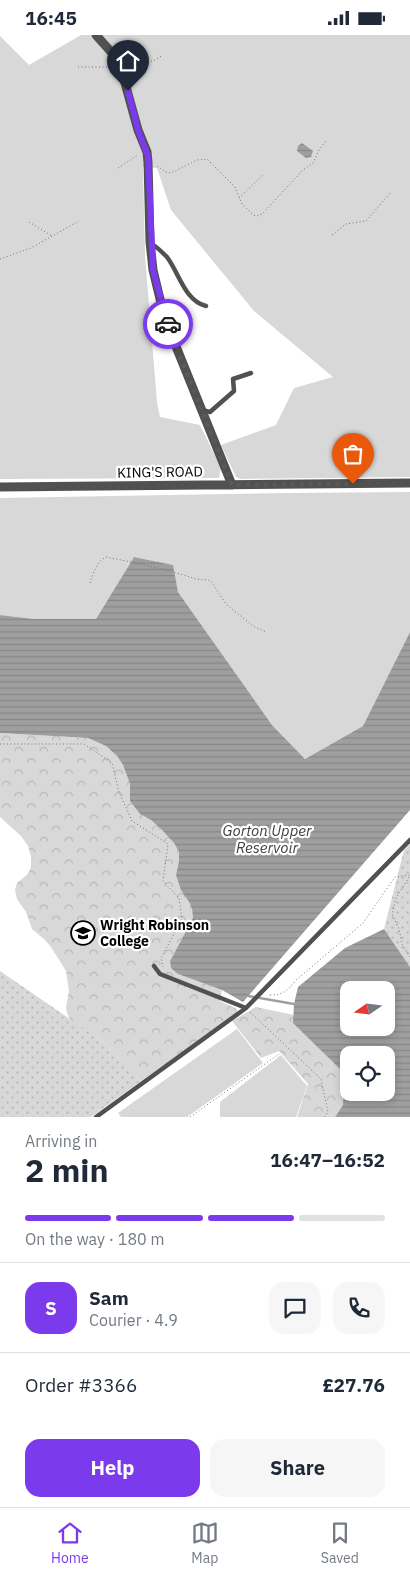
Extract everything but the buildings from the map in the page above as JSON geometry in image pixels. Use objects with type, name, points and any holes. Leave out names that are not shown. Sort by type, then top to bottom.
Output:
[{"type":"street","points":[[96,35],[120,65],[138,130],[147,154],[150,244],[153,270],[160,299],[173,339],[232,485]]},
{"type":"street","name":"KING'S ROAD","points":[[0,487],[410,483]]},
{"type":"lane","points":[[150,244],[161,250],[195,301],[206,306]]},
{"type":"lane","points":[[201,410],[210,412],[234,391],[233,379],[250,373]]},
{"type":"lane","points":[[96,1117],[246,1008],[410,840]]},
{"type":"lane","points":[[154,967],[156,971],[165,976],[246,1008]]},
{"type":"lane","points":[[103,1111],[107,1117]]},
{"type":"path","points":[[78,67],[85,65],[100,67],[153,61],[163,55]]},
{"type":"path","points":[[118,168],[137,155],[147,154],[152,162],[166,173],[176,171],[197,160],[207,159],[235,187],[242,204],[253,215],[260,216],[302,170],[313,163],[320,148],[326,141]]},
{"type":"path","points":[[239,198],[264,174]]},
{"type":"path","points":[[332,235],[346,224],[366,221],[391,192]]},
{"type":"path","points":[[29,221],[51,235]]},
{"type":"path","points":[[0,259],[30,248],[51,235],[54,231],[56,233],[80,221]]},
{"type":"path","points":[[90,583],[95,568],[101,559],[106,557],[182,573],[198,580],[211,581],[226,605],[252,626],[266,632]]},
{"type":"path","points":[[0,744],[84,744],[112,763],[119,792],[132,821],[168,844],[164,881],[179,898],[182,919],[161,958],[165,976]]},
{"type":"path","points":[[410,875],[396,899],[392,914],[399,929],[402,944],[410,957]]},
{"type":"path","points":[[269,995],[280,995],[290,989],[295,981],[363,923],[395,877],[410,875]]},
{"type":"path","points":[[246,1008],[321,1079],[328,1112],[325,1117]]},
{"type":"path","points":[[190,1117],[279,1054]]},
{"type":"green space","points":[[81,35],[410,35],[410,477],[241,479],[236,477],[221,445],[276,425],[294,388],[333,377],[254,311],[171,210],[157,168],[143,167],[145,256],[157,402],[160,417],[200,425],[221,468],[219,478],[0,479],[0,36],[29,65]]},
{"type":"green space","points":[[410,492],[410,632],[363,726],[305,759],[272,725],[178,592],[172,565],[134,557],[96,619],[34,619],[0,615],[0,498]]},
{"type":"green space","name":"Wright Robinson College","points":[[0,733],[88,738],[106,746],[117,756],[123,765],[130,784],[130,801],[140,814],[151,820],[162,830],[174,843],[179,852],[176,875],[192,909],[193,918],[170,961],[178,974],[222,990],[220,1001],[237,1009],[238,1013],[141,1081],[105,1043],[71,1021],[66,1007],[69,991],[66,971],[51,947],[32,929],[26,912],[17,899],[15,890],[17,883],[28,874],[31,867],[31,857],[28,846],[21,836],[0,817]]},
{"type":"green space","points":[[410,844],[410,967],[384,929],[404,850]]},
{"type":"green space","points":[[0,971],[105,1043],[141,1081],[91,1117],[0,1117]]},
{"type":"green space","points":[[256,1007],[294,1015],[294,1023],[340,1069],[340,1101],[343,1101],[343,1105],[335,1117],[297,1117],[308,1084],[279,1051],[261,1058],[232,1021]]},
{"type":"green space","points":[[237,1029],[263,1063],[187,1117],[121,1117],[118,1113]]},
{"type":"green space","points":[[281,1055],[307,1086],[296,1117],[220,1117],[220,1102]]},
{"type":"water","points":[[302,143],[313,151],[311,157],[306,158],[297,151],[298,146]]},
{"type":"water","name":"Gorton Upper Reservoir","points":[[134,557],[173,565],[178,592],[272,725],[305,759],[363,726],[410,632],[410,810],[243,1002],[222,990],[178,974],[171,968],[170,961],[193,918],[192,909],[181,890],[176,875],[179,852],[174,843],[162,830],[151,820],[140,814],[130,801],[130,784],[123,765],[117,756],[106,746],[88,738],[0,733],[0,615],[34,619],[96,619]]},
{"type":"water","points":[[384,929],[410,967],[410,1117],[335,1117],[343,1105],[343,1101],[395,1101],[395,1046],[340,1046],[340,1069],[293,1023],[294,1004],[298,987],[345,948]]},
{"type":"waterway","points":[[248,996],[294,1004]]},
{"type":"way so far","points":[[168,324],[232,485],[353,484]]},
{"type":"place","name":"Wright Robinson College","points":[[83,933]]},
{"type":"route","points":[[128,91],[138,130],[148,156],[150,242],[153,270],[168,324]]}]
